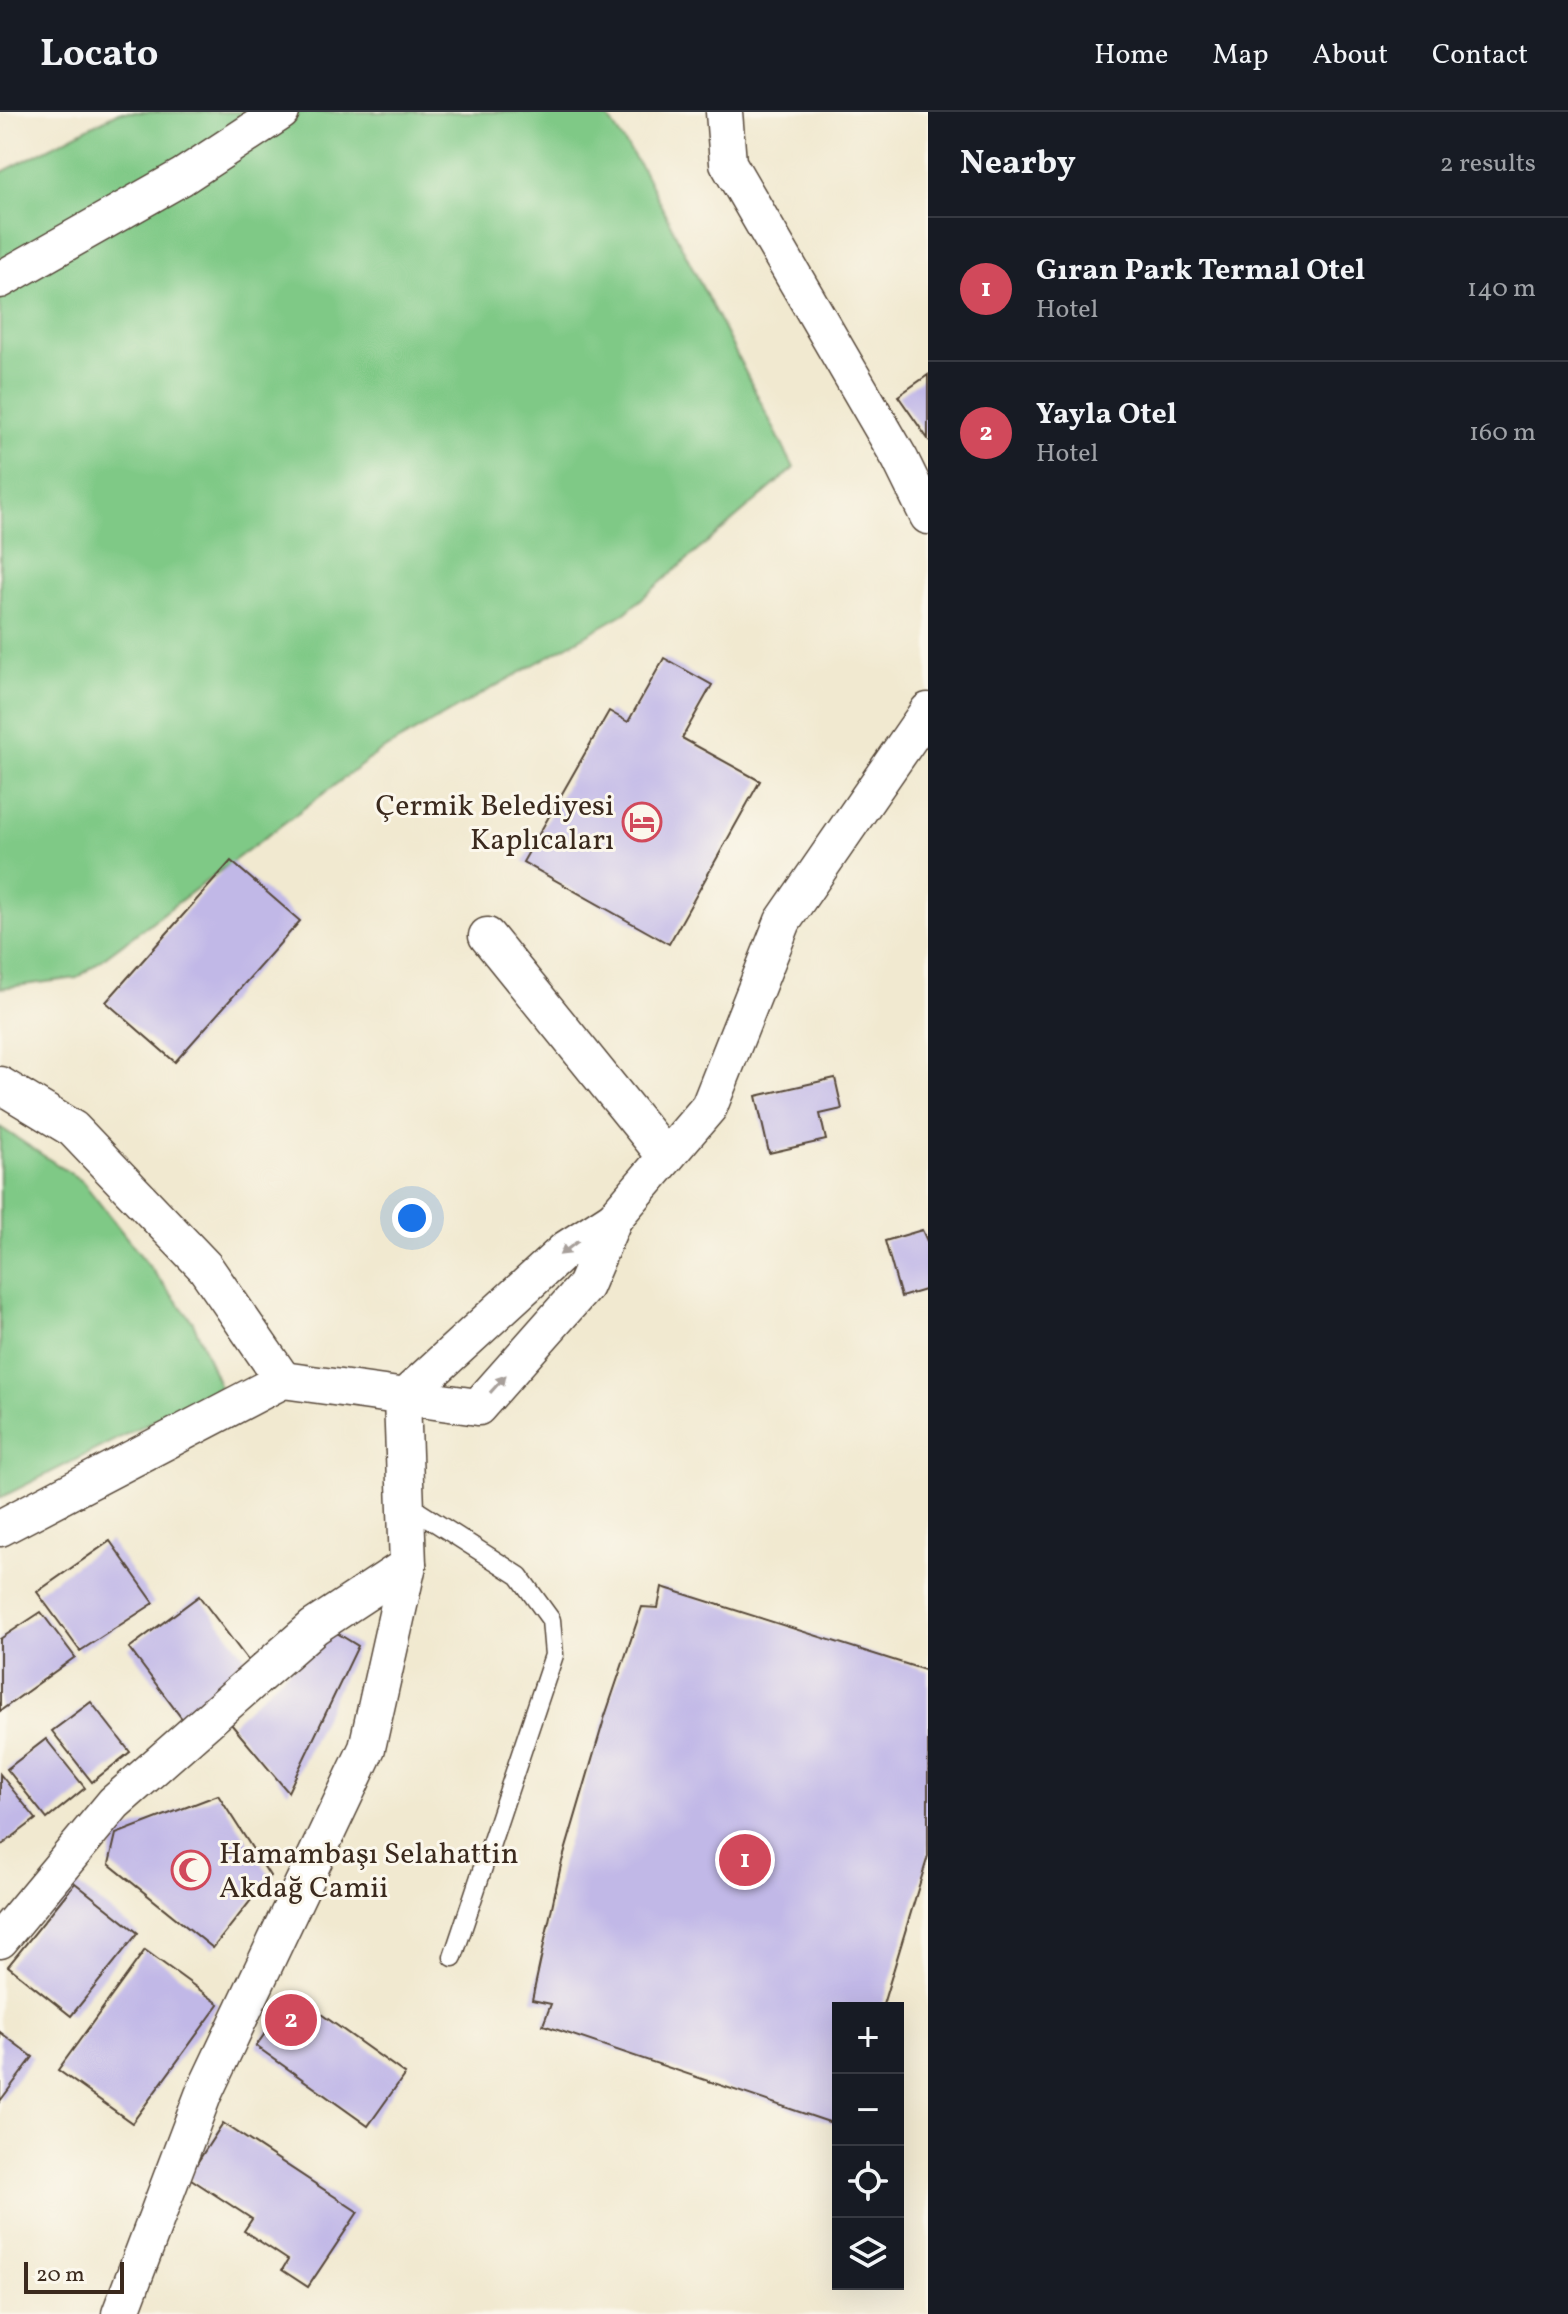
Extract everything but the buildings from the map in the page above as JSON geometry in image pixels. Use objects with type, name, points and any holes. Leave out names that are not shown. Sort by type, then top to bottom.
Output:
[{"type":"street","points":[[0,280],[182,177],[281,112]]},
{"type":"street","points":[[724,112],[728,163],[900,459],[928,516]]},
{"type":"street","points":[[120,2314],[203,2095],[367,1748],[408,1565],[402,1399],[566,1249],[614,1218],[709,1107],[783,921],[928,711]]},
{"type":"street","points":[[487,936],[666,1157]]},
{"type":"street","points":[[0,1085],[73,1129],[205,1267],[283,1380]]},
{"type":"street","points":[[0,1528],[283,1380],[402,1399],[478,1407],[585,1286],[614,1218]]},
{"type":"street","points":[[0,1940],[114,1803],[314,1627],[408,1565]]},
{"type":"lane","points":[[405,1503],[519,1576],[551,1620],[554,1655],[453,1957]]},
{"type":"green space","points":[[119,112],[604,112],[643,170],[794,468],[625,613],[379,752],[77,978],[0,988],[0,173]]},
{"type":"green space","points":[[0,1127],[82,1181],[193,1322],[220,1387],[0,1498]]},
{"type":"place","name":"Çermik Belediyesi Kaplıcaları","points":[[642,822]]},
{"type":"place","name":"Gıran Park Termal Otel","points":[[745,1860]]},
{"type":"place","name":"Hamambaşı Selahattin Akdağ Camii","points":[[191,1870]]},
{"type":"place","name":"Yayla Otel","points":[[291,2020]]}]
